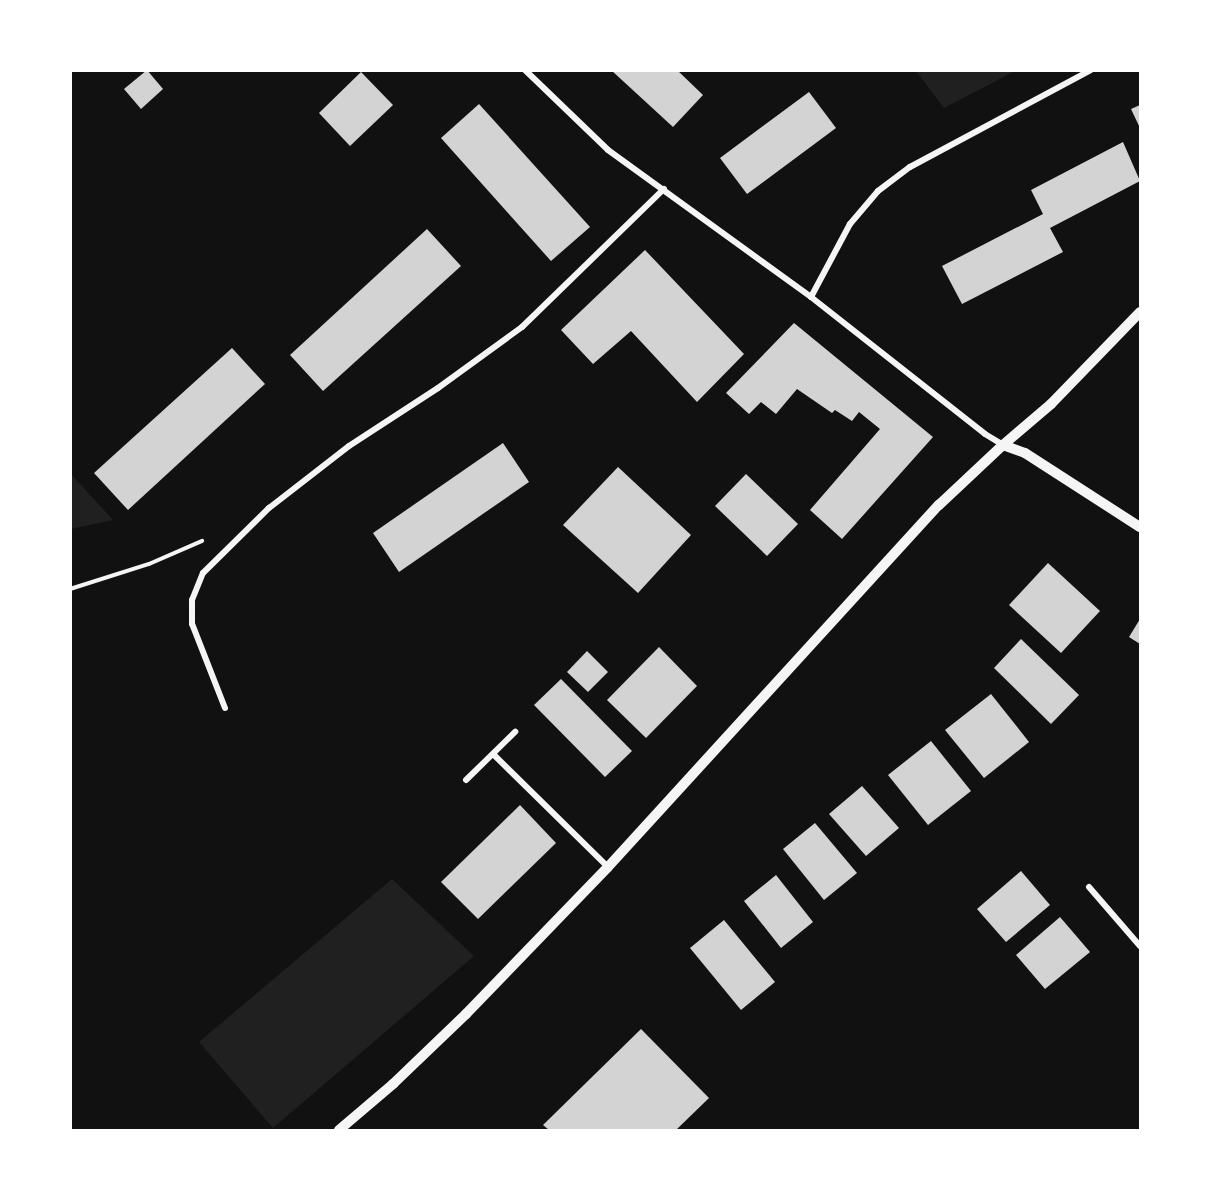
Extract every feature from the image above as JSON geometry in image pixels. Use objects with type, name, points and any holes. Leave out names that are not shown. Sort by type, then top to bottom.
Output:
[{"type":"street","points":[[525,70],[608,150],[811,297],[985,434],[1003,445],[1025,453],[1140,527]]},
{"type":"street","points":[[811,297],[850,224],[878,191],[910,167],[1091,70]]},
{"type":"street","points":[[225,708],[192,624],[192,600],[203,573],[269,508],[340,453],[438,388],[522,327],[664,189]]},
{"type":"street","points":[[339,1131],[393,1084],[458,1022],[608,867],[939,506],[1003,445],[1051,404],[1140,312]]},
{"type":"street","points":[[466,780],[515,732]]},
{"type":"street","points":[[493,754],[608,867]]},
{"type":"street","points":[[1089,887],[1140,946]]},
{"type":"path","points":[[70,590],[149,564],[209,538]]},
{"type":"shaded area","points":[[916,71],[1015,71],[944,108]]},
{"type":"shaded area","points":[[71,474],[113,520],[71,529]]},
{"type":"shaded area","points":[[392,879],[474,956],[273,1128],[199,1042]]},
{"type":"building","points":[[147,70],[163,89],[141,109],[124,89]]},
{"type":"building","points":[[611,70],[677,70],[703,95],[673,127]]},
{"type":"building","points":[[361,72],[393,105],[350,146],[319,113]]},
{"type":"building","points":[[809,92],[836,128],[747,194],[720,158]]},
{"type":"building","points":[[479,104],[590,227],[551,261],[441,138]]},
{"type":"building","points":[[1140,105],[1140,128],[1131,109]]},
{"type":"building","points":[[1123,142],[1140,181],[1050,228],[1063,252],[962,304],[942,266],[1043,214],[1031,190]]},
{"type":"building","points":[[427,229],[461,266],[323,391],[290,355]]},
{"type":"building","points":[[645,250],[744,354],[697,402],[631,331],[593,364],[561,330]]},
{"type":"building","points":[[794,323],[933,437],[842,539],[810,510],[880,429],[859,412],[852,421],[835,410],[832,413],[797,389],[776,414],[761,402],[749,414],[726,393]]},
{"type":"building","points":[[232,348],[265,384],[128,510],[94,473]]},
{"type":"building","points":[[503,443],[529,482],[399,572],[373,533]]},
{"type":"building","points":[[618,467],[691,535],[638,593],[563,525]]},
{"type":"building","points":[[746,474],[798,524],[767,556],[715,506]]},
{"type":"building","points":[[1048,563],[1100,611],[1061,653],[1009,605]]},
{"type":"building","points":[[1140,619],[1140,644],[1129,637]]},
{"type":"building","points":[[1021,639],[1079,695],[1051,724],[994,668]]},
{"type":"building","points":[[659,647],[697,686],[646,738],[607,700]]},
{"type":"building","points":[[587,651],[608,672],[588,692],[567,672]]},
{"type":"building","points":[[561,679],[632,751],[605,777],[534,705]]},
{"type":"building","points":[[991,694],[1029,742],[984,778],[945,730]]},
{"type":"building","points":[[931,741],[971,791],[928,825],[888,775]]},
{"type":"building","points":[[862,786],[899,828],[866,856],[829,814]]},
{"type":"building","points":[[520,805],[556,843],[478,919],[441,882]]},
{"type":"building","points":[[815,823],[857,873],[824,900],[783,849]]},
{"type":"building","points":[[1021,871],[1050,905],[1006,942],[977,909]]},
{"type":"building","points":[[776,875],[813,922],[781,948],[744,901]]},
{"type":"building","points":[[1060,917],[1090,952],[1045,989],[1016,955]]},
{"type":"building","points":[[724,920],[775,982],[741,1010],[690,948]]},
{"type":"building","points":[[641,1029],[709,1098],[676,1130],[549,1130],[543,1125]]}]
